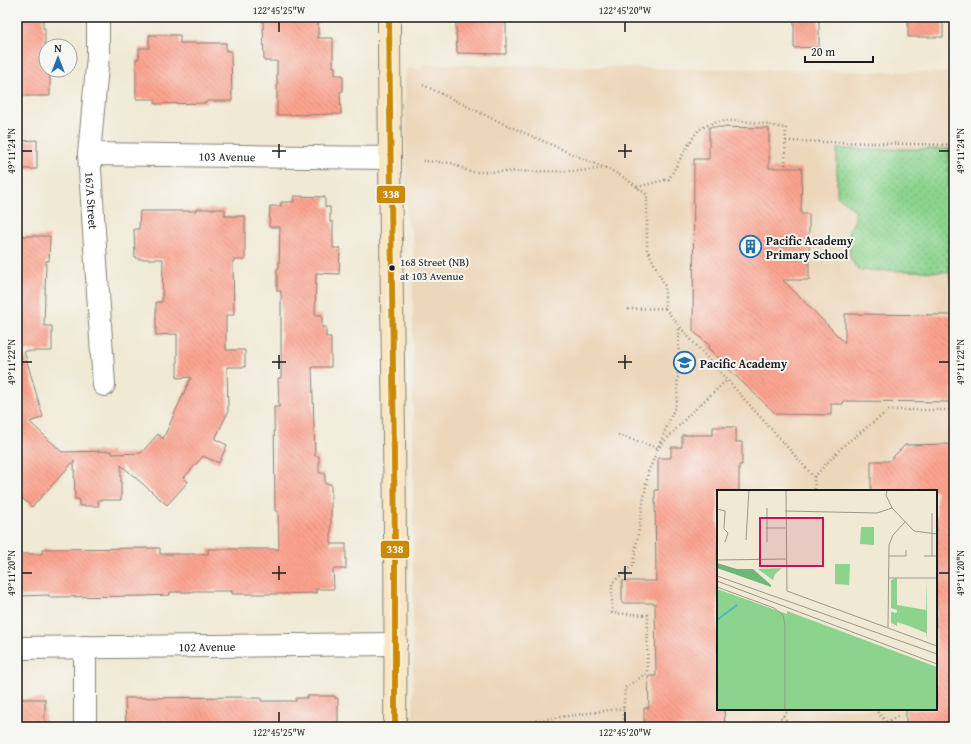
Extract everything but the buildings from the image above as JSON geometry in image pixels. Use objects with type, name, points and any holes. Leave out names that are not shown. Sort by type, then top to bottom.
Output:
[{"type":"street","name":"167A Street","points":[[98,17],[98,56],[89,154],[104,385]]},
{"type":"street","points":[[389,17],[389,158],[397,582],[395,727]]},
{"type":"street","name":"103 Avenue","points":[[89,154],[389,158]]},
{"type":"street","name":"102 Avenue","points":[[17,648],[396,644]]},
{"type":"street","points":[[85,647],[85,727]]},
{"type":"path","points":[[423,85],[493,119],[595,164],[609,168],[623,176],[647,195],[647,249],[665,286],[665,308],[679,326],[814,476],[815,490]]},
{"type":"path","points":[[637,187],[669,179],[698,130],[710,124],[738,120],[786,128],[785,166]]},
{"type":"path","points":[[786,141],[954,146]]},
{"type":"path","points":[[423,161],[452,163],[470,172],[580,171],[609,168]]},
{"type":"path","points":[[628,309],[665,308]]},
{"type":"path","points":[[626,727],[623,716],[624,688],[647,672],[648,615],[612,612],[612,583],[633,565],[648,473],[676,402],[679,326]]},
{"type":"path","points":[[658,448],[691,413],[727,380]]},
{"type":"path","points":[[814,476],[843,446],[889,410],[954,410]]},
{"type":"path","points":[[618,435],[658,448]]},
{"type":"path","points":[[492,727],[624,708]]},
{"type":"path","points":[[772,727],[789,710]]},
{"type":"path","points":[[876,710],[886,722],[888,727]]},
{"type":"path","points":[[886,722],[900,715]]},
{"type":"path","points":[[783,716],[791,727]]},
{"type":"shaded area","name":"Pacific Academy","points":[[422,64],[954,73],[954,727],[413,727],[413,235],[406,219],[405,78],[407,68],[422,69]]},
{"type":"green space","points":[[837,149],[949,149],[949,272],[858,270],[850,257],[849,230],[855,220],[855,210],[837,196]]},
{"type":"green space","points":[[949,149],[954,149],[954,301],[949,272]]},
{"type":"transit line","name":"338","points":[[389,17],[395,549],[395,727]]},
{"type":"place","name":"Pacific Academy Primary School","points":[[751,247]]},
{"type":"place","name":"168 Street (NB) at 103 Avenue","points":[[392,268]]},
{"type":"place","name":"Pacific Academy","points":[[684,363]]}]
